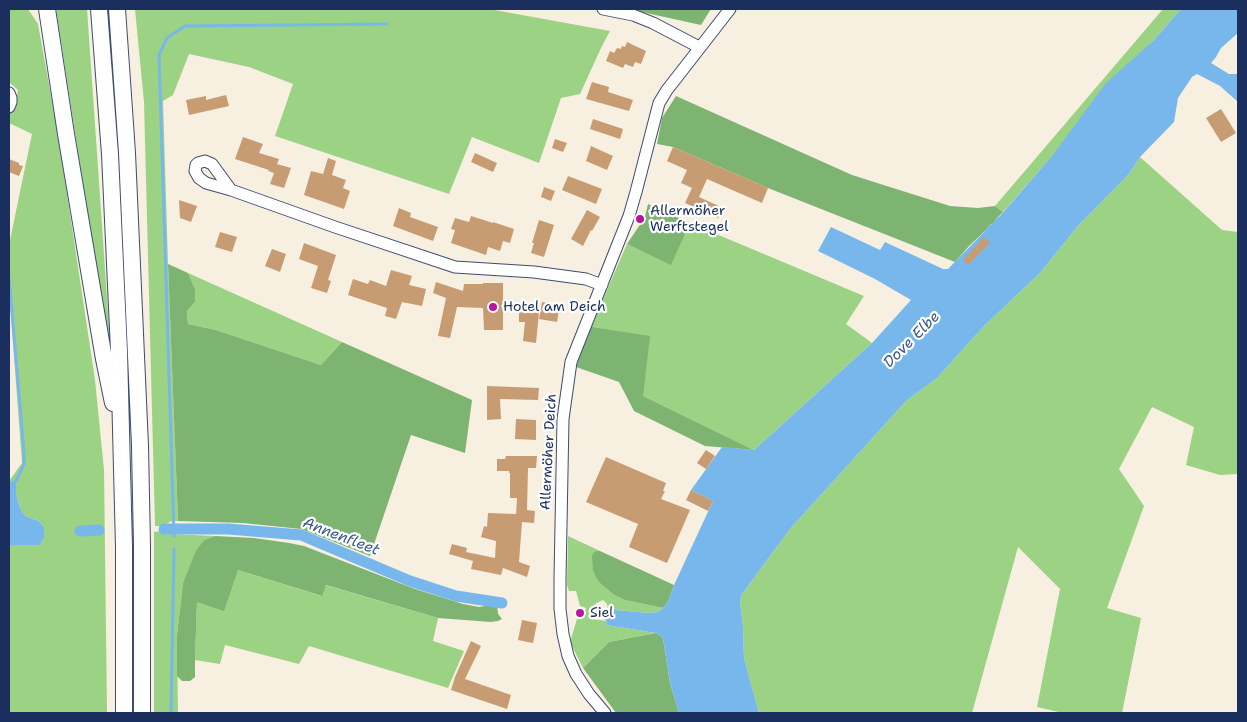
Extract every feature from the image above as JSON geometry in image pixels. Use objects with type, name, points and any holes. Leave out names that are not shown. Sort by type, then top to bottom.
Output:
[{"type":"highway","points":[[98,9],[110,154],[122,446],[124,713]]},
{"type":"highway","points":[[117,9],[127,153],[136,350],[142,546],[142,713]]},
{"type":"highway","points":[[46,12],[104,359],[122,446]]},
{"type":"street","points":[[603,9],[634,16],[653,23],[700,47]]},
{"type":"street","name":"Allermöher Deich","points":[[605,713],[576,674],[568,656],[562,634],[560,586],[563,418],[571,362],[636,192],[659,103],[730,9]]},
{"type":"street","points":[[9,93],[11,98],[9,107]]},
{"type":"street","points":[[231,190],[334,227],[455,267],[534,272],[586,279],[602,285]]},
{"type":"green space","points":[[9,9],[28,9],[38,24],[58,134],[95,380],[104,470],[107,713],[9,713],[9,545],[40,545],[44,538],[44,527],[39,521],[25,516],[20,508],[16,494],[16,480],[9,483],[22,463],[9,289],[9,245],[32,134],[9,123],[9,115],[15,106],[18,90],[9,82]]},
{"type":"green space","points":[[56,9],[87,9],[110,341],[107,341]]},
{"type":"green space","points":[[135,9],[489,9],[610,31],[580,94],[561,98],[539,163],[472,137],[449,194],[275,136],[293,84],[249,67],[189,54],[173,95],[163,101],[178,521],[172,521],[161,526],[155,526],[144,102]]},
{"type":"green space","points":[[628,9],[711,9],[701,25]]},
{"type":"green space","points":[[1163,9],[1181,9],[1003,212],[995,206]]},
{"type":"green space","points":[[676,96],[852,175],[950,206],[978,208],[995,206],[1003,212],[955,262],[768,188],[673,147],[657,144],[662,118]]},
{"type":"green space","points":[[1140,157],[1222,230],[1238,232],[1238,474],[1220,475],[1186,465],[1194,427],[1152,407],[1119,469],[1144,506],[1107,608],[1141,618],[1122,713],[1063,713],[1037,707],[1060,589],[1018,547],[972,713],[759,713],[744,658],[740,601],[742,594],[790,529],[906,401],[937,378],[985,325],[1040,273],[1077,227],[1129,174]]},
{"type":"green space","points":[[648,204],[690,223],[671,265],[627,244],[645,217]]},
{"type":"green space","points":[[690,223],[864,296],[846,324],[872,343],[754,450],[643,396],[591,327],[627,244],[671,264]]},
{"type":"green space","points":[[168,264],[188,273],[195,289],[195,302],[187,311],[188,324],[216,330],[321,365],[342,342],[472,400],[465,453],[411,435],[370,556],[301,529],[243,523],[178,521]]},
{"type":"green space","points":[[188,273],[342,342],[321,365],[216,330],[188,324],[187,311],[195,302],[195,289]]},
{"type":"green space","points":[[591,327],[650,336],[643,396],[754,450],[705,446],[634,411],[619,382],[576,367]]},
{"type":"green space","points":[[162,531],[171,534],[215,536],[204,540],[183,583],[177,635],[178,713],[154,713],[154,532]]},
{"type":"green space","points":[[215,536],[254,538],[304,546],[415,589],[463,604],[479,607],[497,604],[498,614],[502,619],[491,622],[438,618],[326,585],[322,596],[238,570],[224,611],[197,602],[195,677],[190,681],[182,681],[177,676],[177,635],[183,583],[196,551],[204,540]]},
{"type":"green space","points":[[568,536],[600,551],[597,551],[601,584],[614,595],[625,600],[663,608],[658,612],[650,613],[615,610],[615,612],[612,612],[603,600],[595,604],[592,619],[607,621],[606,625],[656,633],[609,642],[583,668],[570,642],[577,619],[584,618],[586,608],[580,606],[576,591],[569,591],[567,585]]},
{"type":"green space","points":[[597,551],[674,585],[668,602],[663,608],[625,600],[614,595],[601,584],[593,570],[592,557],[593,553]]},
{"type":"green space","points":[[238,570],[321,596],[325,585],[438,618],[433,641],[464,651],[448,688],[309,646],[299,664],[225,645],[220,664],[195,660],[197,602]]},
{"type":"green space","points":[[656,633],[663,638],[670,683],[679,713],[616,713],[583,668],[609,642]]},
{"type":"water","name":"Dove Elbe","points":[[1181,9],[1238,9],[1238,33],[1221,48],[1211,63],[1229,74],[1238,74],[1238,102],[1220,86],[1197,74],[1192,77],[1178,98],[1174,122],[1140,157],[1129,174],[1077,227],[1040,273],[985,325],[937,378],[906,401],[790,529],[742,594],[740,601],[744,658],[759,713],[679,713],[670,683],[663,638],[656,633],[606,625],[607,621],[602,618],[602,615],[608,614],[608,609],[612,610],[612,612],[615,612],[615,610],[650,613],[658,612],[663,608],[668,602],[713,501],[691,490],[722,447],[754,450],[872,343],[911,300],[875,279],[818,251],[831,227],[880,250],[885,242],[943,269],[948,269],[989,225],[993,224],[1052,156],[1106,83],[1153,41]]},
{"type":"water","points":[[16,479],[16,494],[20,508],[25,516],[39,521],[44,527],[44,538],[40,545],[9,545],[9,483]]},
{"type":"building","points":[[627,42],[646,51],[641,64],[635,62],[633,67],[625,64],[623,68],[606,61],[610,51],[614,53],[617,48],[625,47]]},
{"type":"building","points":[[592,82],[609,87],[608,92],[633,100],[629,111],[586,99]]},
{"type":"building","points":[[226,95],[229,106],[189,115],[186,100],[206,96],[206,100]]},
{"type":"building","points":[[1221,109],[1236,133],[1221,142],[1206,118]]},
{"type":"building","points":[[593,119],[623,129],[620,139],[590,129]]},
{"type":"building","points":[[243,137],[263,144],[259,153],[279,159],[277,164],[291,168],[284,188],[270,184],[274,173],[269,170],[235,159]]},
{"type":"building","points":[[555,139],[567,143],[563,152],[552,148]]},
{"type":"building","points":[[591,146],[613,156],[607,170],[586,161]]},
{"type":"building","points":[[673,147],[768,188],[762,203],[707,179],[699,197],[723,208],[718,218],[685,203],[692,188],[681,183],[687,170],[667,161]]},
{"type":"building","points":[[475,153],[497,163],[493,172],[471,162]]},
{"type":"building","points":[[328,158],[336,161],[332,175],[346,180],[343,188],[350,191],[344,209],[304,195],[311,171],[323,174]]},
{"type":"building","points":[[9,159],[23,166],[19,176],[9,172]]},
{"type":"building","points":[[568,176],[602,189],[596,204],[562,190]]},
{"type":"building","points":[[544,187],[555,191],[551,201],[541,197]]},
{"type":"building","points":[[179,200],[197,206],[191,222],[180,218]]},
{"type":"building","points":[[399,208],[411,213],[410,217],[438,227],[433,241],[393,226]]},
{"type":"building","points":[[587,210],[600,217],[583,246],[571,239]]},
{"type":"building","points":[[471,216],[514,229],[510,243],[503,241],[500,251],[488,247],[486,255],[451,243],[455,230],[451,229],[455,218],[469,222]]},
{"type":"building","points":[[539,220],[554,225],[544,257],[531,253]]},
{"type":"building","points":[[220,232],[237,237],[232,252],[215,247]]},
{"type":"building","points":[[984,237],[990,243],[968,265],[963,260]]},
{"type":"building","points":[[304,243],[336,255],[328,280],[331,281],[327,293],[311,288],[318,266],[299,259]]},
{"type":"building","points":[[272,249],[286,254],[280,272],[265,266]]},
{"type":"building","points":[[391,270],[412,276],[409,285],[426,289],[422,306],[402,302],[396,319],[385,316],[387,308],[348,295],[353,279],[368,284],[370,280],[386,286]]},
{"type":"building","points":[[436,282],[463,291],[464,284],[503,283],[503,330],[484,330],[483,308],[457,307],[450,338],[438,336],[446,298],[433,293]]},
{"type":"building","points":[[542,302],[560,305],[557,322],[539,319]]},
{"type":"building","points":[[519,312],[539,313],[536,343],[523,341],[525,322],[519,322]]},
{"type":"building","points":[[487,386],[539,388],[538,400],[500,399],[501,419],[487,420]]},
{"type":"building","points":[[516,419],[536,420],[536,440],[515,439]]},
{"type":"building","points":[[706,450],[715,456],[706,469],[697,463]]},
{"type":"building","points":[[506,456],[537,456],[536,468],[528,468],[527,510],[535,511],[534,523],[522,522],[519,562],[530,566],[527,577],[503,568],[501,575],[471,569],[473,561],[449,554],[452,544],[467,548],[466,552],[495,558],[496,541],[481,537],[484,526],[487,527],[488,513],[516,514],[517,498],[510,498],[510,473],[509,471],[497,471],[497,459],[505,459]]},
{"type":"building","points":[[606,457],[666,483],[661,499],[690,510],[667,563],[629,547],[638,524],[586,502]]},
{"type":"building","points":[[691,490],[713,501],[708,511],[686,500]]},
{"type":"building","points":[[522,620],[537,623],[533,643],[518,640]]},
{"type":"building","points":[[471,641],[481,646],[465,679],[511,695],[507,709],[451,690]]},
{"type":"waterway","points":[[174,536],[159,55],[167,38],[185,26],[387,24]]},
{"type":"waterway","points":[[9,277],[24,453],[24,464],[16,481]]},
{"type":"waterway","name":"Annenfleet","points":[[164,529],[228,529],[301,535],[410,581],[456,596],[502,603]]},
{"type":"waterway","points":[[80,531],[99,530]]},
{"type":"waterway","points":[[171,713],[174,549]]},
{"type":"place","name":"Allermöher Werftstegel","points":[[640,219]]},
{"type":"place","name":"Hotel am Deich","points":[[493,307]]},
{"type":"place","name":"Siel","points":[[580,613]]}]
